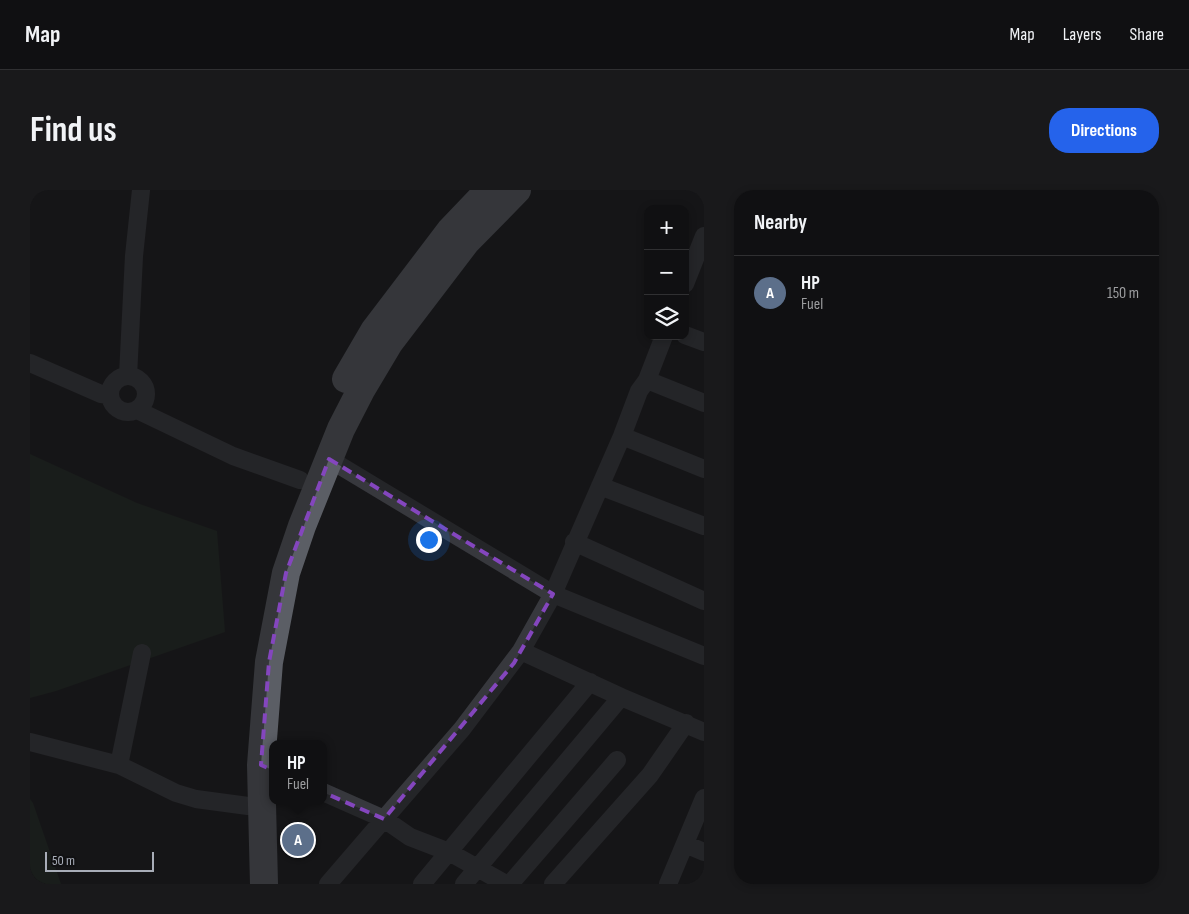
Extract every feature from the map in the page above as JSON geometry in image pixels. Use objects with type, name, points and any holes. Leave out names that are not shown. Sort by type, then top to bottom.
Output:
[{"type":"highway","points":[[264,884],[267,768],[259,690],[252,666],[270,571],[284,521],[324,421],[374,331],[450,231],[489,190]]},
{"type":"highway","points":[[249,884],[248,806],[259,690],[269,662],[286,572],[302,526],[341,429],[361,390],[390,343],[466,242],[517,190]]},
{"type":"street","points":[[128,376],[134,256],[141,190]]},
{"type":"street","points":[[693,276],[704,236]]},
{"type":"street","points":[[689,336],[704,342]]},
{"type":"street","points":[[328,884],[462,729],[522,651],[553,594],[574,542],[622,436],[639,391],[647,380],[662,340]]},
{"type":"street","points":[[30,363],[101,394],[110,395]]},
{"type":"street","points":[[137,410],[145,400],[145,388],[137,379],[128,376],[119,379],[114,383],[110,395],[115,406],[120,410],[125,412],[137,410],[232,456],[300,480]]},
{"type":"street","points":[[647,380],[704,403]]},
{"type":"street","points":[[622,436],[704,468]]},
{"type":"street","points":[[329,459],[553,594],[704,656]]},
{"type":"street","points":[[600,486],[704,526]]},
{"type":"street","points":[[574,542],[704,601]]},
{"type":"street","points":[[522,651],[621,697],[704,732]]},
{"type":"street","points":[[119,765],[142,653]]},
{"type":"street","points":[[422,884],[590,682]]},
{"type":"street","points":[[464,884],[621,697]]},
{"type":"street","points":[[553,884],[650,775],[686,723]]},
{"type":"street","points":[[30,742],[119,765],[176,793],[196,799],[248,806]]},
{"type":"street","points":[[510,884],[617,760]]},
{"type":"street","points":[[327,794],[384,819],[410,837],[449,852],[506,884]]},
{"type":"street","points":[[668,884],[704,798]]},
{"type":"street","points":[[685,844],[704,852]]},
{"type":"highlighted area","points":[[329,459],[553,594],[514,663],[384,819],[261,765],[269,662],[286,573]]},
{"type":"shaded area","points":[[30,454],[137,503],[217,531],[225,632],[56,691],[30,698]]},
{"type":"shaded area","points":[[30,799],[33,803],[61,884],[30,884]]},
{"type":"place","name":"HP","points":[[298,840]]}]
